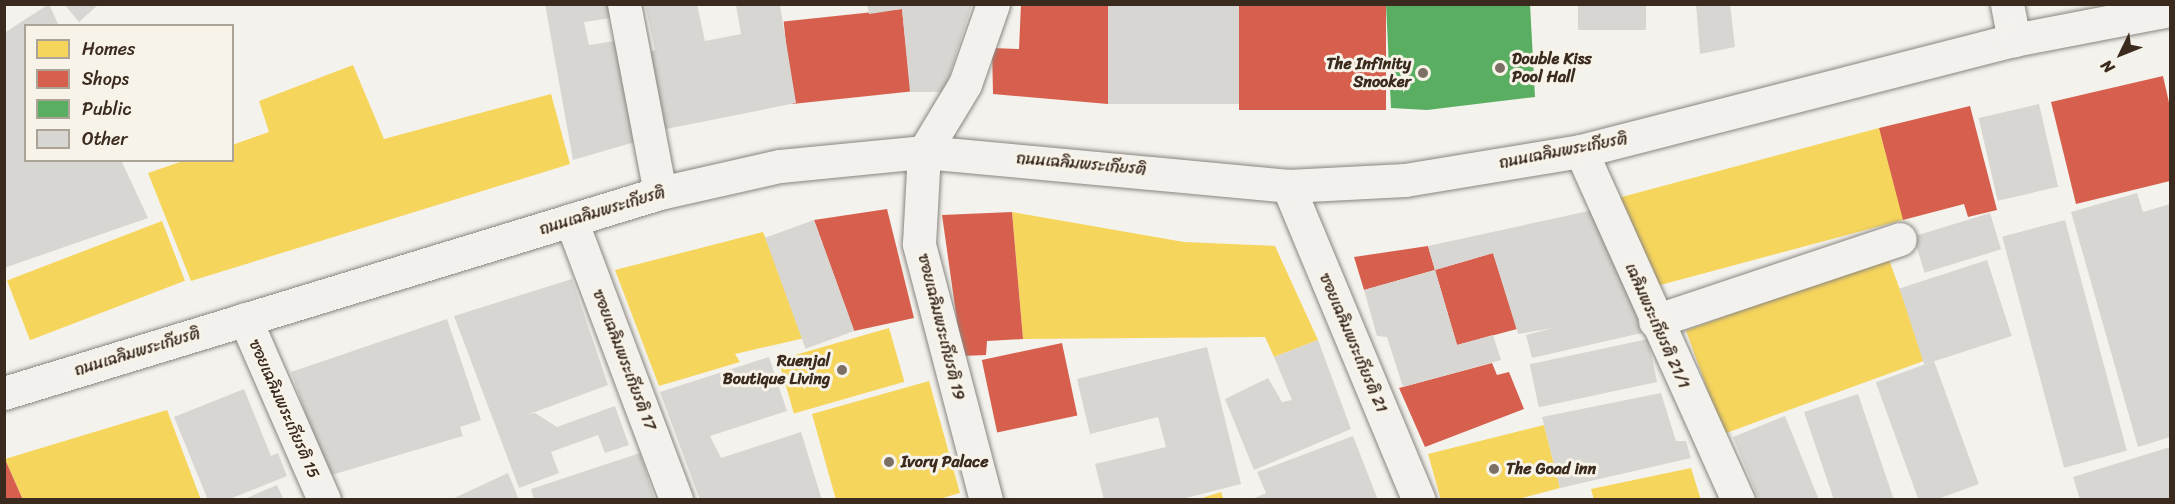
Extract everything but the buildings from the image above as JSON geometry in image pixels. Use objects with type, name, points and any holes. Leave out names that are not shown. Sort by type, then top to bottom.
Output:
[{"type":"main road","points":[[624,4],[660,193]]},
{"type":"main road","points":[[924,152],[965,84],[993,4]]},
{"type":"main road","points":[[2007,4],[2014,40]]},
{"type":"main road","name":"ถนนเฉลิมพระเกียรติ","points":[[4,393],[660,193],[780,166],[924,152],[1288,186],[1405,180],[1581,151],[2014,40],[2170,10]]},
{"type":"main road","name":"เฉลิมพระเกียรติ 21/1","points":[[1581,151],[1655,321],[1738,500]]},
{"type":"main road","name":"ซอยเฉลิมพระเกียรติ 19","points":[[924,152],[919,243],[986,500]]},
{"type":"main road","name":"ซอยเฉลิมพระเกียรติ 21","points":[[1288,186],[1419,500]]},
{"type":"main road","name":"ซอยเฉลิมพระเกียรติ 17","points":[[571,220],[676,500]]},
{"type":"main road","points":[[1655,321],[1900,239]]},
{"type":"main road","name":"ซอยเฉลิมพระเกียรติ 15","points":[[245,319],[324,500]]},
{"type":"place","name":"Double Kiss Pool Hall","points":[[1500,68]]},
{"type":"place","name":"The Infinity Snooker","points":[[1423,73]]},
{"type":"place","name":"Ruenjal Boutique Living","points":[[842,370]]},
{"type":"place","name":"Ivory Palace","points":[[889,462]]},
{"type":"place","name":"The Goad inn","points":[[1494,469]]}]
